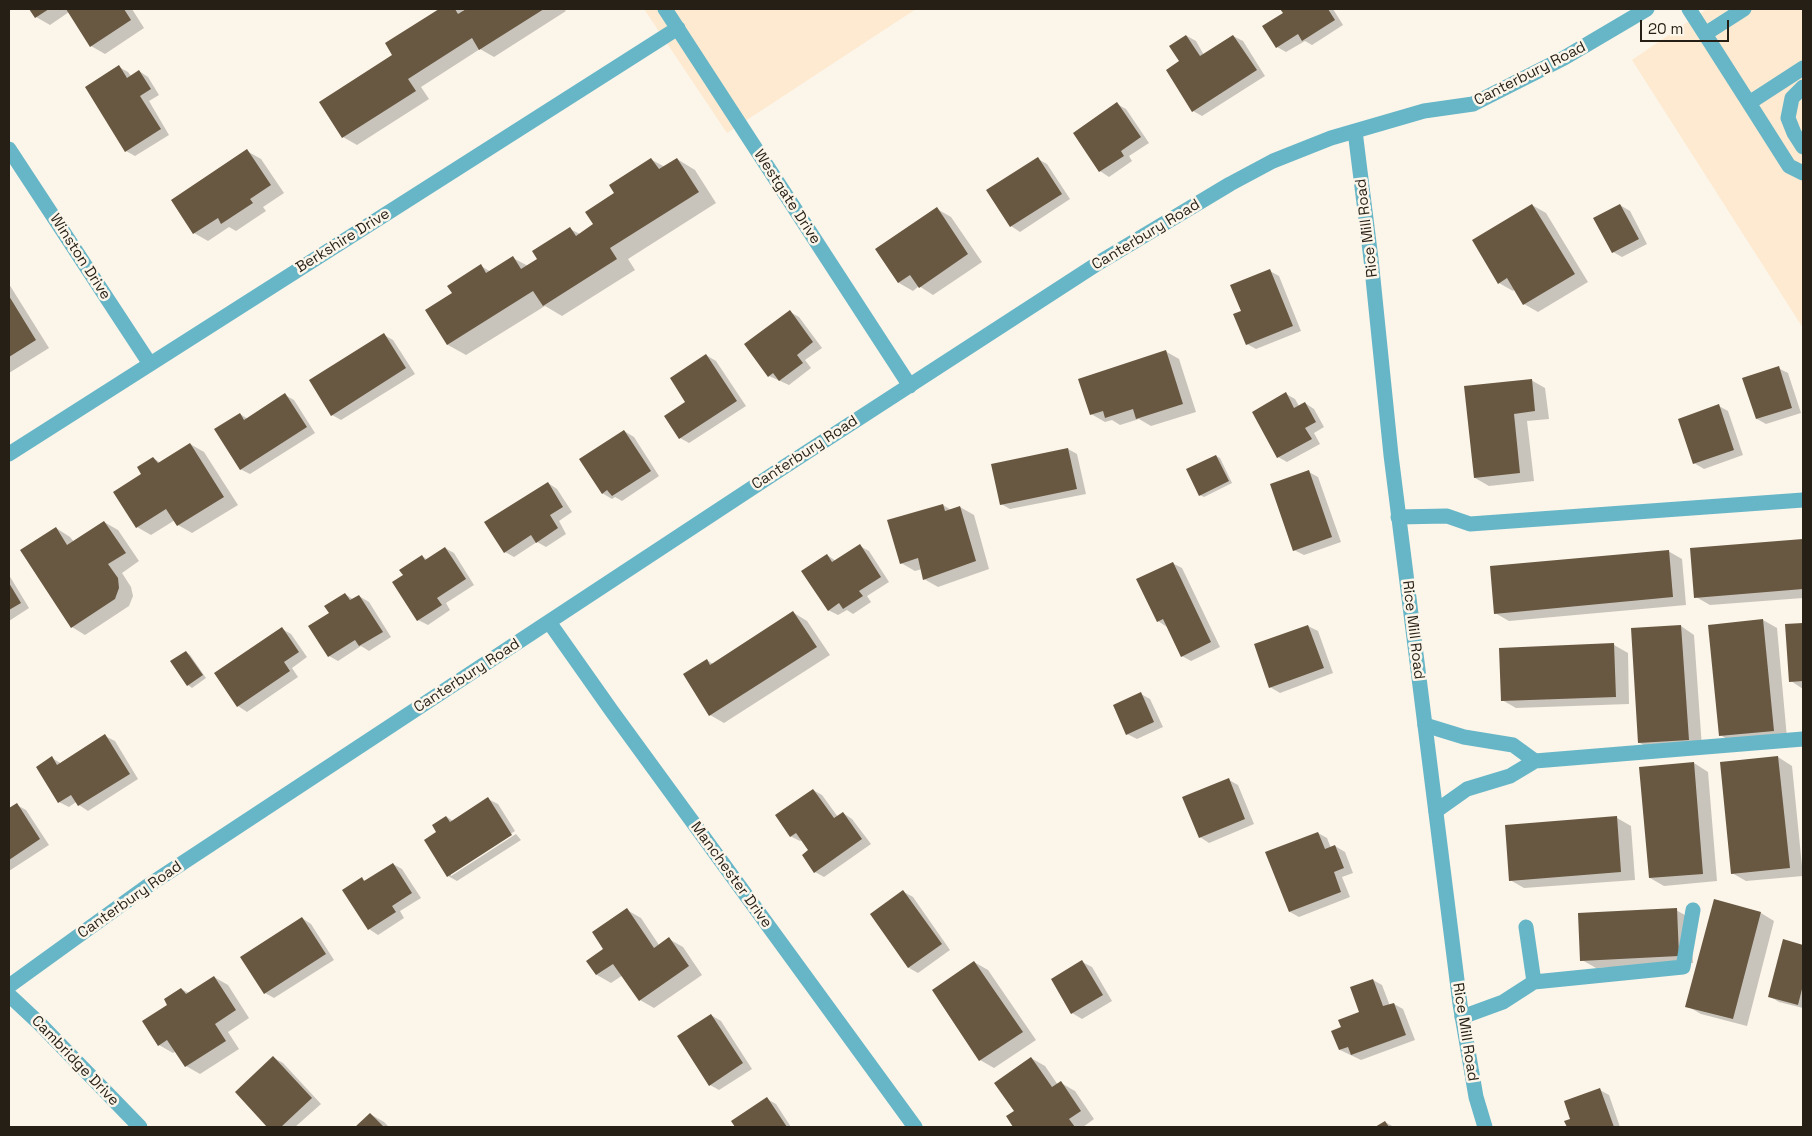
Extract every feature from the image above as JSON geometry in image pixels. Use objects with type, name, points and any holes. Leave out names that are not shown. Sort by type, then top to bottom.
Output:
[{"type":"street","name":"Westgate Drive","points":[[665,9],[910,386]]},
{"type":"street","name":"Canterbury Road","points":[[9,986],[146,887],[550,622],[786,464],[1100,262],[1230,184],[1273,161],[1331,138],[1424,111],[1473,104],[1564,58],[1647,9]]},
{"type":"street","points":[[1689,9],[1789,166],[1803,173]]},
{"type":"street","points":[[1705,34],[1744,9]]},
{"type":"street","name":"Berkshire Drive","points":[[9,454],[678,28]]},
{"type":"street","points":[[1749,104],[1803,68]]},
{"type":"street","points":[[1803,87],[1792,98],[1788,118],[1794,133],[1803,147]]},
{"type":"street","name":"Rice Mill Road","points":[[1355,131],[1371,259],[1398,517],[1462,1016],[1476,1097],[1485,1127]]},
{"type":"street","name":"Winston Drive","points":[[9,149],[150,364]]},
{"type":"street","points":[[1398,517],[1447,516],[1470,524],[1803,500]]},
{"type":"street","name":"Manchester Drive","points":[[550,622],[622,726],[915,1127]]},
{"type":"street","points":[[1425,726],[1464,737],[1513,746],[1535,761]]},
{"type":"street","points":[[1436,811],[1468,789],[1510,776],[1535,761],[1803,739]]},
{"type":"street","points":[[1462,1016],[1503,1002],[1534,982],[1683,966],[1693,910]]},
{"type":"street","points":[[1526,926],[1534,982]]},
{"type":"street","name":"Cambridge Drive","points":[[9,995],[40,1024],[140,1127]]},
{"type":"shaded area","points":[[644,9],[916,9],[727,133]]},
{"type":"shaded area","points":[[1707,9],[1803,9],[1803,328],[1632,60]]},
{"type":"building","points":[[29,9],[49,9],[35,18]]},
{"type":"building","points":[[66,9],[124,9],[131,20],[90,47]]},
{"type":"building","points":[[439,9],[455,9],[458,14],[466,9],[544,9],[479,50],[472,38],[408,79],[416,91],[342,138],[319,102],[392,55],[385,43]]},
{"type":"building","points":[[1280,9],[1328,9],[1335,20],[1302,41],[1298,34],[1276,48],[1262,26],[1283,13]]},
{"type":"building","points":[[1186,35],[1200,56],[1233,35],[1257,70],[1192,112],[1166,70],[1179,61],[1169,46]]},
{"type":"building","points":[[119,65],[127,78],[139,70],[151,89],[140,96],[161,129],[125,152],[85,87]]},
{"type":"building","points":[[1117,102],[1141,137],[1121,151],[1124,156],[1099,172],[1073,133]]},
{"type":"building","points":[[247,149],[271,185],[250,199],[253,203],[221,224],[218,218],[193,234],[171,200]]},
{"type":"building","points":[[1038,157],[1062,194],[1010,227],[986,190]]},
{"type":"building","points":[[651,158],[659,169],[677,158],[699,192],[610,248],[617,259],[543,306],[533,291],[447,345],[425,310],[452,293],[447,286],[481,264],[486,273],[513,256],[521,269],[537,259],[532,251],[570,227],[576,236],[593,224],[585,212],[614,193],[609,185]]},
{"type":"building","points":[[1532,204],[1575,274],[1523,305],[1507,278],[1498,284],[1472,240]]},
{"type":"building","points":[[1620,204],[1639,239],[1612,253],[1593,218]]},
{"type":"building","points":[[937,207],[968,254],[919,288],[910,275],[898,283],[875,249]]},
{"type":"building","points":[[1270,269],[1293,326],[1246,345],[1233,314],[1241,311],[1230,285]]},
{"type":"building","points":[[9,296],[36,340],[9,357]]},
{"type":"building","points":[[790,310],[813,342],[797,355],[803,363],[779,381],[773,373],[768,377],[744,344]]},
{"type":"building","points":[[384,333],[406,368],[331,416],[309,380]]},
{"type":"building","points":[[1166,350],[1183,404],[1136,419],[1133,409],[1105,418],[1103,411],[1090,415],[1078,379]]},
{"type":"building","points":[[706,354],[737,401],[679,439],[664,416],[685,402],[670,378]]},
{"type":"building","points":[[1779,366],[1792,408],[1756,419],[1742,378]]},
{"type":"building","points":[[1532,379],[1535,411],[1514,414],[1520,473],[1474,478],[1464,386]]},
{"type":"building","points":[[1286,392],[1294,408],[1305,402],[1316,422],[1305,428],[1312,439],[1277,458],[1252,412]]},
{"type":"building","points":[[285,393],[307,427],[240,470],[214,429],[240,413],[244,420]]},
{"type":"building","points":[[1719,404],[1734,450],[1693,464],[1678,419]]},
{"type":"building","points":[[624,430],[651,471],[612,496],[607,490],[602,494],[579,459]]},
{"type":"building","points":[[190,443],[224,497],[177,526],[166,509],[136,528],[113,492],[141,474],[137,467],[153,457],[158,463]]},
{"type":"building","points":[[1068,448],[1077,489],[1000,505],[991,464]]},
{"type":"building","points":[[1216,455],[1229,481],[1199,496],[1186,469]]},
{"type":"building","points":[[1309,470],[1332,537],[1293,551],[1270,484]]},
{"type":"building","points":[[548,482],[563,507],[550,515],[558,528],[536,543],[531,535],[504,553],[484,522]]},
{"type":"building","points":[[943,504],[945,511],[960,506],[976,561],[923,580],[918,558],[900,564],[887,520]]},
{"type":"building","points":[[104,521],[126,553],[108,564],[118,578],[119,588],[115,599],[71,628],[20,550],[56,527],[67,545]]},
{"type":"building","points":[[1803,539],[1803,589],[1694,598],[1690,548]]},
{"type":"building","points":[[860,544],[881,577],[859,591],[863,596],[843,609],[839,603],[828,611],[801,571],[827,554],[832,562]]},
{"type":"building","points":[[445,547],[466,579],[437,598],[442,605],[417,621],[392,582],[403,575],[399,570],[422,555],[425,560]]},
{"type":"building","points":[[1669,550],[1673,597],[1494,614],[1490,566]]},
{"type":"building","points":[[1173,562],[1211,642],[1181,657],[1163,619],[1157,622],[1136,579]]},
{"type":"building","points":[[9,583],[21,603],[9,610]]},
{"type":"building","points":[[345,593],[350,600],[359,595],[383,632],[359,646],[355,640],[328,657],[308,626],[329,613],[324,606]]},
{"type":"building","points":[[793,611],[817,647],[709,716],[683,674],[707,659],[710,665]]},
{"type":"building","points":[[1763,619],[1774,731],[1719,736],[1708,625]]},
{"type":"building","points":[[1803,623],[1803,681],[1789,682],[1785,624]]},
{"type":"building","points":[[1308,625],[1324,668],[1269,688],[1254,644]]},
{"type":"building","points":[[1681,625],[1689,740],[1638,743],[1631,628]]},
{"type":"building","points":[[282,627],[299,652],[284,662],[290,671],[237,707],[214,673]]},
{"type":"building","points":[[1614,643],[1616,697],[1501,701],[1499,648]]},
{"type":"building","points":[[186,651],[203,675],[187,686],[170,661]]},
{"type":"building","points":[[1141,692],[1154,722],[1126,735],[1113,705]]},
{"type":"building","points":[[105,734],[130,774],[78,806],[71,795],[58,803],[36,767],[52,756],[57,765]]},
{"type":"building","points":[[1778,756],[1790,868],[1731,874],[1720,762]]},
{"type":"building","points":[[1694,762],[1703,874],[1649,878],[1639,767]]},
{"type":"building","points":[[1229,778],[1245,819],[1199,838],[1182,797]]},
{"type":"building","points":[[813,789],[834,818],[843,812],[862,839],[814,873],[802,855],[808,850],[796,833],[790,837],[775,815]]},
{"type":"building","points":[[488,797],[512,835],[447,877],[424,840],[436,832],[432,825],[446,816],[450,822]]},
{"type":"building","points":[[17,803],[40,839],[9,860],[9,808]]},
{"type":"building","points":[[1617,816],[1621,872],[1509,881],[1505,825]]},
{"type":"building","points":[[1318,832],[1325,849],[1335,845],[1344,868],[1334,872],[1341,892],[1289,912],[1265,852]]},
{"type":"building","points":[[393,863],[412,893],[392,906],[396,912],[368,930],[342,890],[362,877],[364,881]]},
{"type":"building","points":[[903,890],[942,944],[908,968],[870,914]]},
{"type":"building","points":[[1714,899],[1761,912],[1733,1019],[1685,1007]]},
{"type":"building","points":[[627,908],[654,948],[669,937],[689,966],[639,1001],[613,964],[596,975],[586,961],[603,949],[592,932]]},
{"type":"building","points":[[1677,908],[1679,956],[1580,961],[1578,913]]},
{"type":"building","points":[[302,917],[326,954],[264,994],[240,957]]},
{"type":"building","points":[[1783,939],[1803,945],[1803,985],[1798,1005],[1768,997]]},
{"type":"building","points":[[1082,960],[1103,995],[1071,1014],[1051,979]]},
{"type":"building","points":[[974,961],[1023,1032],[979,1061],[932,990]]},
{"type":"building","points":[[214,976],[236,1010],[215,1024],[226,1041],[185,1067],[167,1040],[158,1046],[142,1021],[167,1005],[164,999],[181,988],[186,994]]},
{"type":"building","points":[[1373,979],[1383,1006],[1394,1003],[1406,1035],[1351,1055],[1348,1047],[1339,1050],[1331,1031],[1341,1027],[1338,1020],[1359,1012],[1350,987]]},
{"type":"building","points":[[711,1014],[743,1063],[709,1086],[677,1036]]},
{"type":"building","points":[[273,1056],[312,1098],[281,1127],[267,1127],[235,1092]]},
{"type":"building","points":[[1031,1057],[1052,1087],[1061,1081],[1081,1111],[1069,1119],[1075,1127],[1013,1127],[1006,1116],[1014,1111],[994,1083]]},
{"type":"building","points":[[1600,1088],[1614,1127],[1567,1127],[1564,1121],[1570,1119],[1564,1101]]},
{"type":"building","points":[[767,1097],[787,1127],[735,1127],[731,1121]]},
{"type":"building","points":[[370,1113],[384,1127],[355,1127]]},
{"type":"building","points":[[1385,1121],[1389,1127],[1375,1127]]}]
